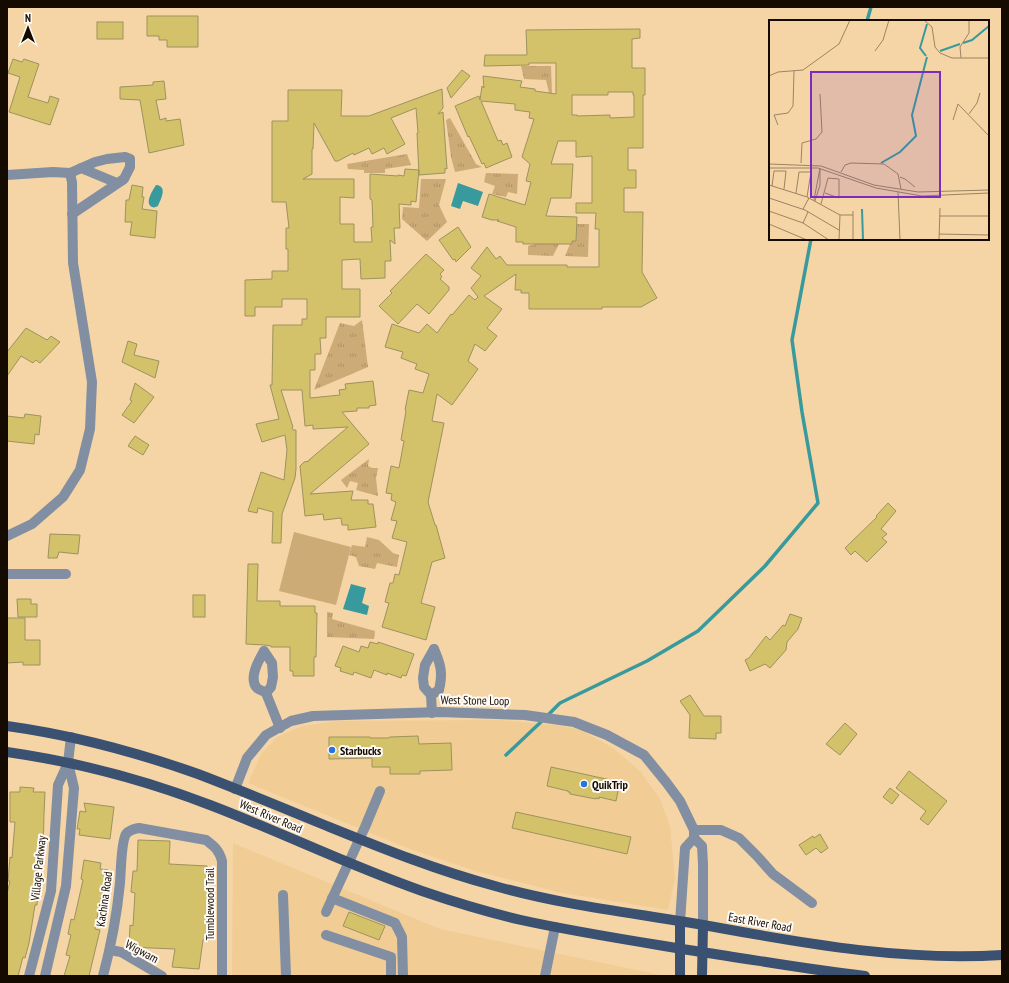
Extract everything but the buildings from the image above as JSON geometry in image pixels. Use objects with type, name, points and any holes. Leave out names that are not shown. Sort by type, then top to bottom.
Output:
[{"type":"main road","name":"West River Road","points":[[7,726],[71,737],[148,757],[198,774],[359,840],[420,863],[515,892]]},
{"type":"main road","name":"West River Road","points":[[7,752],[68,763],[147,783],[244,818],[349,862],[422,890],[482,910],[555,927]]},
{"type":"main road","name":"East River Road","points":[[515,892],[582,906],[811,944],[919,956],[1002,955]]},
{"type":"main road","points":[[680,922],[680,976]]},
{"type":"main road","points":[[702,976],[703,925]]},
{"type":"main road","points":[[555,927],[702,952],[865,976]]},
{"type":"street","points":[[7,175],[53,172],[70,173],[107,158],[124,157],[130,159],[130,167],[124,179],[72,214]]},
{"type":"street","points":[[81,168],[117,184]]},
{"type":"street","points":[[7,536],[32,524],[63,497],[80,470],[90,428],[92,382],[73,263],[72,182],[70,173]]},
{"type":"street","points":[[7,574],[66,574]]},
{"type":"street","points":[[266,693],[280,728]]},
{"type":"street","points":[[431,694],[432,712]]},
{"type":"street","name":"West Stone Loop","points":[[235,789],[246,758],[266,735],[291,721],[313,716],[432,712],[525,715],[574,722],[607,735],[644,755],[680,801],[694,834],[702,846],[703,925]]},
{"type":"street","name":"Village Parkway","points":[[30,976],[51,891],[58,785],[68,763],[71,737]]},
{"type":"street","name":"Village Parkway","points":[[45,976],[66,886],[74,788],[68,763]]},
{"type":"street","points":[[326,912],[380,791]]},
{"type":"street","name":"Kachina Road","points":[[103,976],[110,950],[120,884],[124,842],[126,834],[134,828]]},
{"type":"street","name":"Tumblewood Trail","points":[[134,828],[145,828],[206,840],[219,852],[223,869],[222,976]]},
{"type":"street","points":[[680,922],[685,848],[694,834],[721,830],[738,838],[773,874],[812,903]]},
{"type":"street","points":[[283,894],[286,976]]},
{"type":"street","points":[[332,898],[395,924],[402,936],[403,976]]},
{"type":"street","points":[[545,976],[555,927]]},
{"type":"street","points":[[326,935],[391,957],[391,976]]},
{"type":"street","name":"Wigwam","points":[[110,950],[121,952],[162,976]]},
{"type":"shaded area","points":[[499,720],[556,725],[581,730],[613,748],[640,771],[660,799],[670,826],[675,879],[668,910],[562,893],[476,871],[410,849],[248,783],[261,754],[277,737],[302,726],[339,721]]},
{"type":"shaded area","points":[[233,843],[440,929],[665,976],[232,976]]},
{"type":"green space","points":[[521,66],[551,66],[552,93],[549,93],[546,80],[524,79]]},
{"type":"green space","points":[[450,118],[476,164],[482,167],[455,172],[451,157],[446,120]]},
{"type":"green space","points":[[407,154],[411,165],[385,169],[385,173],[364,173],[364,170],[348,169],[347,164]]},
{"type":"green space","points":[[486,173],[518,174],[517,194],[508,192],[506,197],[492,194],[495,186],[484,182]]},
{"type":"green space","points":[[421,179],[446,179],[439,205],[447,222],[427,241],[402,219],[403,207],[419,208]]},
{"type":"green space","points":[[577,224],[589,224],[588,257],[565,256],[570,244],[572,244],[572,241],[576,241]]},
{"type":"green space","points":[[536,244],[559,244],[553,256],[528,255],[528,246]]},
{"type":"green space","points":[[362,320],[368,367],[314,390],[340,323],[354,326]]},
{"type":"green space","points":[[369,459],[368,466],[378,468],[376,478],[378,496],[356,490],[358,483],[350,481],[347,488],[341,480]]},
{"type":"green space","points":[[294,532],[351,547],[336,605],[279,591]]},
{"type":"green space","points":[[367,537],[379,540],[393,553],[399,555],[397,567],[377,563],[375,569],[359,566],[356,557],[349,555],[352,545],[365,547]]},
{"type":"green space","points":[[327,612],[333,613],[332,619],[375,631],[374,639],[327,637]]},
{"type":"water","points":[[458,183],[483,192],[478,206],[463,201],[460,209],[451,206]]},
{"type":"water","points":[[156,185],[162,188],[163,193],[158,206],[152,207],[149,200]]},
{"type":"water","points":[[351,584],[366,588],[362,603],[369,606],[367,615],[343,609]]},
{"type":"waterway","points":[[867,20],[871,7]]},
{"type":"waterway","points":[[547,716],[560,703],[647,661],[698,631],[765,566],[818,503],[802,412],[792,340],[811,240]]},
{"type":"waterway","points":[[506,755],[543,720]]},
{"type":"place","name":"Starbucks","points":[[332,750]]},
{"type":"place","name":"QuikTrip","points":[[584,784]]}]
